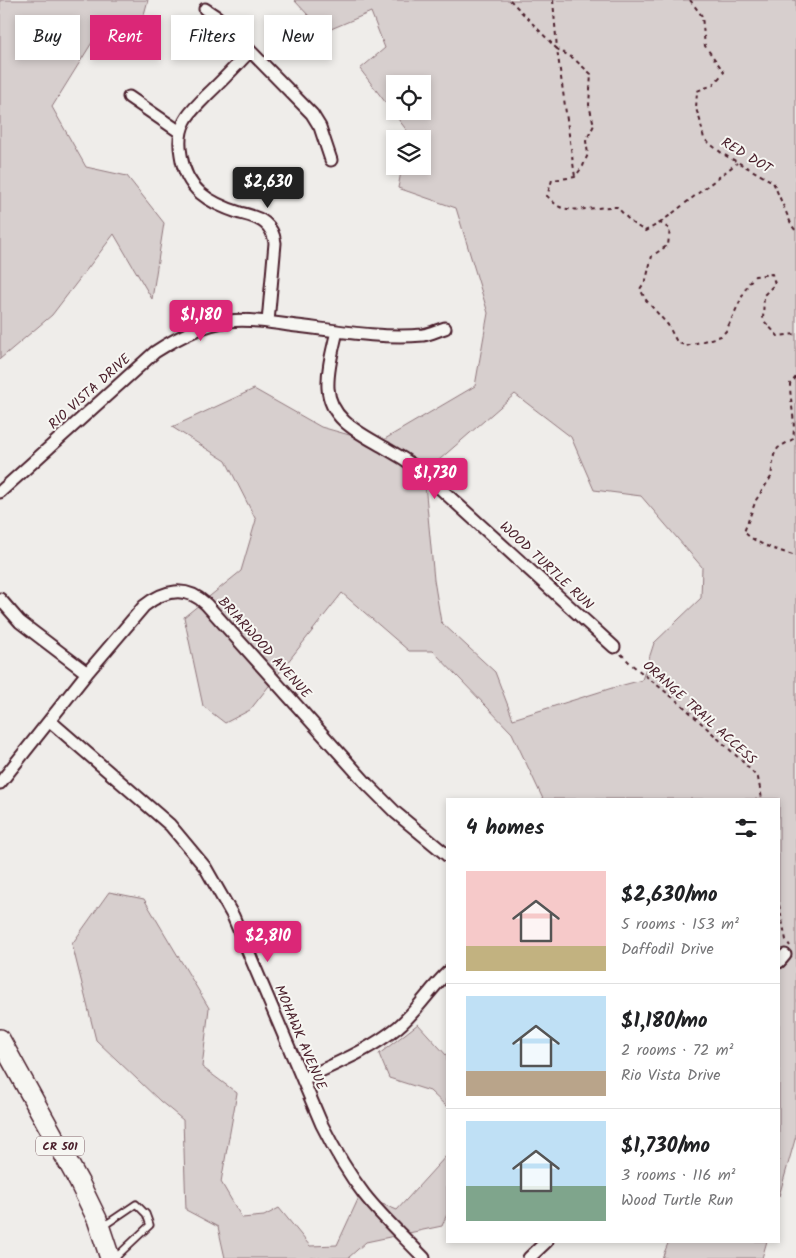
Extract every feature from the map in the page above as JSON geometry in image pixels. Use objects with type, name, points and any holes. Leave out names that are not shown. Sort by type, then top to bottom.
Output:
[{"type":"main road","name":"CR 501","points":[[0,1039],[79,1182],[100,1228],[110,1258]]},
{"type":"street","points":[[205,9],[214,15]]},
{"type":"street","points":[[254,55],[312,114],[320,127],[331,160]]},
{"type":"street","points":[[241,60],[190,113],[180,132],[180,148],[182,164],[195,189],[210,201],[222,207],[264,222],[274,235],[275,243],[268,322]]},
{"type":"street","points":[[129,97],[180,132]]},
{"type":"street","name":"RIO VISTA DRIVE","points":[[0,492],[155,352],[191,331],[211,325],[238,321],[268,322],[337,331],[399,336],[425,334],[445,328]]},
{"type":"street","name":"WOOD TURTLE RUN","points":[[337,331],[328,378],[328,390],[335,411],[342,420],[352,428],[401,456],[425,474],[614,647]]},
{"type":"street","name":"BRIARWOOD AVENUE","points":[[0,782],[87,673],[144,606],[164,593],[174,592],[194,595],[206,604],[367,784],[396,813],[446,854]]},
{"type":"street","points":[[0,599],[20,622],[87,673]]},
{"type":"street","name":"MOHAWK AVENUE","points":[[50,720],[170,825],[205,867],[233,916],[322,1125],[346,1168],[384,1218],[424,1258]]},
{"type":"street","points":[[303,1079],[379,1041],[412,1013],[446,974]]},
{"type":"street","points":[[531,1257],[545,1243]]},
{"type":"lane","points":[[100,1228],[136,1204],[146,1214],[150,1225],[115,1258]]},
{"type":"path","points":[[510,0],[557,49],[574,58],[590,74],[589,105],[594,125],[586,141],[588,154],[583,166],[575,177],[552,180],[547,196],[560,208],[585,210],[601,206],[617,207],[632,223],[644,231],[660,223],[738,162]]},
{"type":"path","points":[[553,0],[557,49],[575,177]]},
{"type":"path","name":"RED DOT","points":[[690,0],[702,16],[705,46],[724,72],[713,85],[697,91],[696,109],[704,139],[723,154],[773,182],[796,231]]},
{"type":"path","points":[[660,223],[670,229],[668,245],[652,256],[646,280],[640,289],[646,300],[668,325],[677,342],[686,346],[721,336],[726,331],[748,284],[755,276],[772,274],[775,284],[764,295],[763,320],[778,336],[796,334]]},
{"type":"path","points":[[796,377],[790,384],[792,412],[796,427],[793,439],[778,448],[774,455],[771,477],[756,500],[744,532],[770,548],[796,556]]},
{"type":"path","name":"ORANGE TRAIL ACCESS","points":[[614,647],[631,664],[682,705],[753,772],[758,778],[762,798]]},
{"type":"path","points":[[780,910],[786,940],[785,955]]},
{"type":"shaded area","points":[[0,0],[148,0],[144,15],[90,15],[90,46],[52,107],[86,167],[127,176],[164,223],[152,299],[114,234],[52,315],[0,359]]},
{"type":"shaded area","points":[[294,0],[796,0],[796,1136],[780,1192],[780,798],[543,798],[512,733],[433,651],[409,651],[342,593],[250,710],[225,723],[203,706],[184,617],[241,571],[256,520],[226,461],[172,427],[254,389],[321,427],[378,443],[475,386],[488,313],[456,208],[398,188],[400,175],[431,175],[431,130],[406,130],[399,120],[431,120],[431,75],[386,75],[386,103],[360,69],[385,48],[371,12],[332,29],[332,15],[308,15]],"holes":[[[515,394],[571,437],[594,490],[641,496],[702,567],[701,598],[654,643],[642,680],[513,719],[495,672],[441,622],[434,580],[424,473]]]},
{"type":"shaded area","points":[[109,892],[144,899],[209,1008],[202,1067],[237,1093],[221,1182],[242,1218],[264,1216],[279,1208],[310,1246],[337,1245],[360,1195],[397,1210],[446,1156],[446,1216],[442,1226],[366,1242],[348,1258],[225,1258],[218,1227],[186,1210],[183,1120],[160,1101],[96,1040],[72,944]]},
{"type":"shaded area","points":[[418,1024],[446,1055],[446,1106],[430,1091],[389,1078],[379,1054]]},
{"type":"shaded area","points":[[668,1243],[766,1243],[762,1258],[662,1258]]}]
